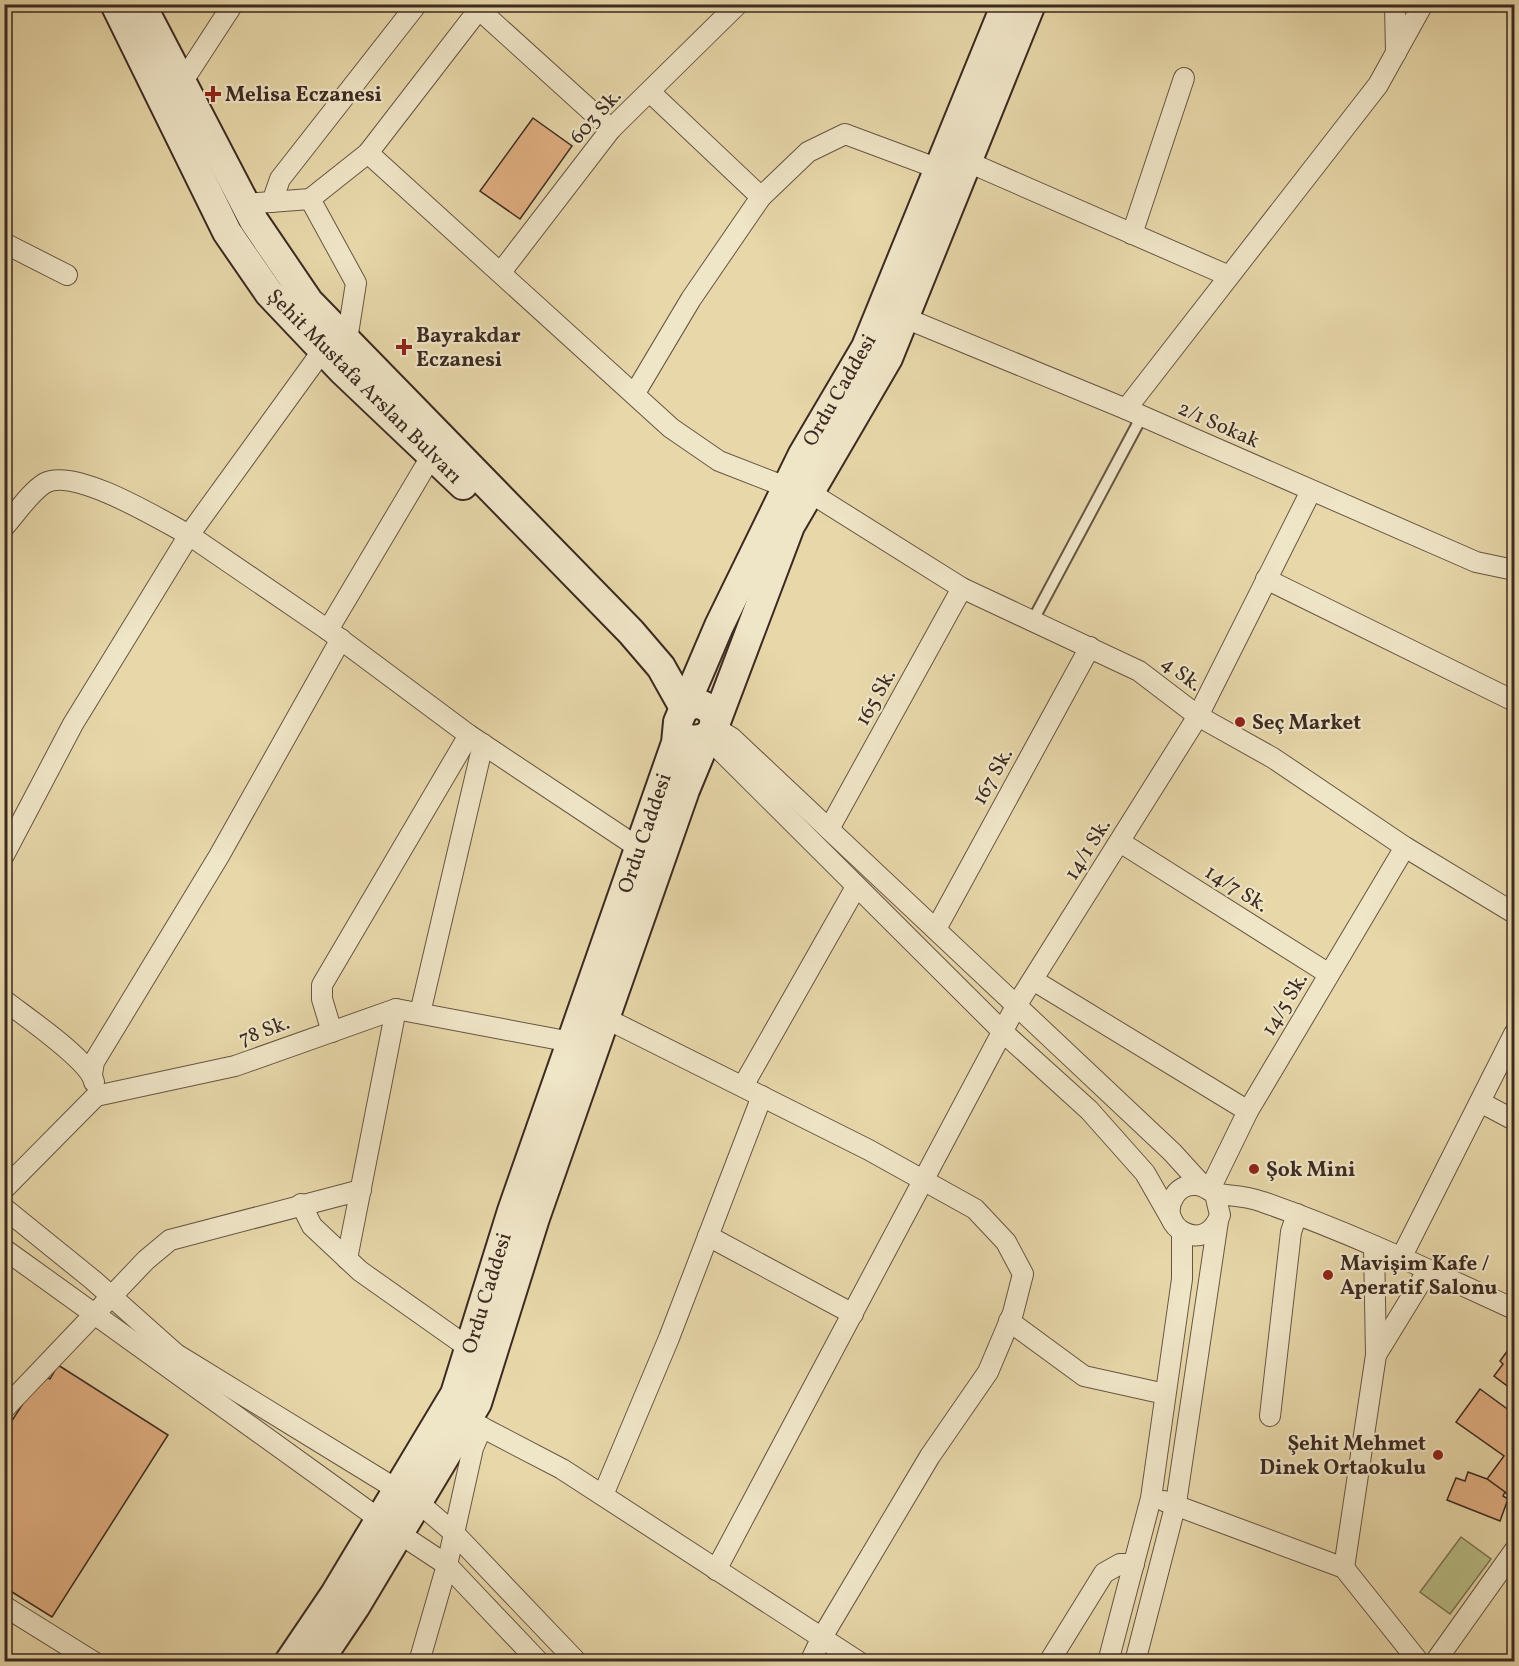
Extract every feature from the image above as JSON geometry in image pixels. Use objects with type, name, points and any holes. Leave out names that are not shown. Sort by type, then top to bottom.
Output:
[{"type":"main road","name":"Şehit Mustafa Arslan Bulvarı","points":[[115,4],[227,232],[269,293],[335,345],[631,632],[661,668],[693,725]]},
{"type":"main road","name":"Şehit Mustafa Arslan Bulvarı","points":[[141,4],[182,84],[259,203],[309,302],[335,345],[432,455],[585,602],[662,694],[693,725]]},
{"type":"main road","name":"Ordu Caddesi","points":[[408,1497],[475,1424],[477,1403],[535,1218],[584,1045],[685,790],[693,725],[719,626],[797,490],[866,347],[894,314],[953,166],[1006,4]]},
{"type":"main road","name":"Ordu Caddesi","points":[[953,166],[1031,4]]},
{"type":"main road","name":"Ordu Caddesi","points":[[595,1013],[639,848],[676,743],[693,725]]},
{"type":"main road","name":"Ordu Caddesi","points":[[318,1662],[390,1526],[408,1497],[455,1394],[512,1211],[584,1045]]},
{"type":"main road","name":"Ordu Caddesi","points":[[289,1662],[335,1594],[390,1526]]},
{"type":"street","points":[[182,84],[233,4]]},
{"type":"street","points":[[259,203],[417,4]]},
{"type":"street","name":"603 Sk.","points":[[501,272],[611,129],[738,4]]},
{"type":"street","points":[[1395,4],[1396,53]]},
{"type":"street","points":[[1134,413],[1229,276],[1378,85],[1423,4]]},
{"type":"street","points":[[259,203],[310,199],[368,153],[478,6],[611,129]]},
{"type":"street","points":[[1132,234],[1184,78]]},
{"type":"street","points":[[650,92],[761,197]]},
{"type":"street","points":[[635,393],[691,299],[761,197],[808,152],[845,134],[953,166],[1132,234],[1229,276]]},
{"type":"street","name":"4 Sk.","points":[[368,153],[671,428],[719,461],[797,490],[962,588],[1139,671],[1198,716],[1274,758],[1405,847],[1515,913]]},
{"type":"street","points":[[4,855],[73,724],[189,535],[335,345],[356,283],[310,199]]},
{"type":"street","points":[[4,243],[67,276]]},
{"type":"street","name":"2/1 Sokak","points":[[894,314],[1134,413],[1476,562],[1515,570]]},
{"type":"street","points":[[4,1189],[96,1096],[92,1074],[93,1062],[219,856],[432,455]]},
{"type":"street","points":[[4,527],[40,487],[51,481],[65,480],[109,492],[189,535],[335,634],[476,739],[639,848]]},
{"type":"street","name":"14/1 Sk.","points":[[716,1569],[1004,1033],[1016,1006],[1198,716],[1311,491]]},
{"type":"street","points":[[1266,579],[1515,701]]},
{"type":"street","name":"165 Sk.","points":[[829,829],[962,588]]},
{"type":"street","name":"167 Sk.","points":[[936,929],[1090,647]]},
{"type":"street","points":[[693,725],[732,738],[1116,1098],[1209,1190],[1220,1207],[1176,1503],[1136,1661]]},
{"type":"street","points":[[693,725],[1004,1033],[1089,1110],[1145,1173],[1177,1227],[1198,1235],[1206,1233],[1218,1221]]},
{"type":"street","points":[[420,1013],[476,739]]},
{"type":"street","points":[[332,1032],[322,999],[322,985],[476,739]]},
{"type":"street","name":"14/7 Sk.","points":[[1120,842],[1329,974]]},
{"type":"street","name":"14/5 Sk.","points":[[1209,1190],[1248,1111],[1405,847]]},
{"type":"street","points":[[743,1086],[856,886]]},
{"type":"street","points":[[1033,980],[1248,1111]]},
{"type":"street","points":[[4,1000],[68,1050],[92,1074]]},
{"type":"street","points":[[347,1259],[396,1009]]},
{"type":"street","name":"78 Sk.","points":[[96,1096],[235,1066],[396,1009],[584,1045]]},
{"type":"street","points":[[595,1013],[743,1086],[975,1209],[1006,1242],[1023,1274],[1009,1321],[988,1372],[930,1456],[821,1639],[810,1662]]},
{"type":"street","points":[[1401,1258],[1515,1034]]},
{"type":"street","points":[[603,1495],[669,1338],[762,1096]]},
{"type":"street","points":[[1480,1102],[1515,1120]]},
{"type":"street","points":[[1108,1662],[1151,1498],[1182,1279],[1177,1227],[1170,1205],[1179,1190],[1195,1185],[1209,1190],[1245,1195],[1374,1246],[1515,1308]]},
{"type":"street","points":[[4,1409],[111,1295],[170,1240],[361,1190]]},
{"type":"street","points":[[301,1204],[312,1226],[360,1272],[469,1348]]},
{"type":"street","points":[[4,1208],[111,1295],[176,1354],[408,1497],[454,1533],[577,1662]]},
{"type":"street","points":[[1270,1416],[1291,1232],[1297,1214]]},
{"type":"street","points":[[708,1236],[853,1314]]},
{"type":"street","points":[[1344,1568],[1376,1355],[1374,1246]]},
{"type":"street","points":[[4,1249],[390,1526],[447,1564],[539,1662]]},
{"type":"street","points":[[1376,1355],[1428,1270]]},
{"type":"street","points":[[1009,1321],[1084,1376],[1165,1394]]},
{"type":"street","points":[[419,1662],[447,1564],[473,1448],[475,1424],[562,1469],[859,1662]]},
{"type":"street","points":[[1151,1498],[1176,1503],[1344,1568],[1419,1662]]},
{"type":"street","points":[[1436,1662],[1515,1551]]},
{"type":"street","points":[[1049,1662],[1104,1573],[1120,1564],[1134,1564]]},
{"type":"street","points":[[4,1606],[94,1662]]},
{"type":"lane","points":[[1033,620],[1134,413]]},
{"type":"green space","points":[[1461,1537],[1491,1559],[1450,1614],[1420,1592]]},
{"type":"building","points":[[533,118],[572,146],[520,219],[480,191]]},
{"type":"building","points":[[1514,1342],[1514,1391],[1494,1376],[1503,1364],[1500,1361]]},
{"type":"building","points":[[58,1365],[168,1435],[52,1617],[4,1587],[4,1433],[42,1374],[50,1379]]},
{"type":"building","points":[[1480,1389],[1510,1411],[1507,1416],[1514,1422],[1514,1499],[1487,1479],[1504,1456],[1456,1422]]},
{"type":"building","points":[[1468,1472],[1487,1479],[1505,1492],[1503,1496],[1508,1499],[1500,1521],[1447,1500],[1456,1478],[1465,1481]]},
{"type":"place","name":"Melisa Eczanesi","points":[[213,94]]},
{"type":"place","name":"Bayrakdar Eczanesi","points":[[404,347]]},
{"type":"place","name":"Seç Market","points":[[1240,722]]},
{"type":"place","name":"Şok Mini","points":[[1254,1169]]},
{"type":"place","name":"Mavişim Kafe / Aperatif Salonu","points":[[1328,1275]]},
{"type":"place","name":"Şehit Mehmet Dinek Ortaokulu","points":[[1438,1455]]}]
